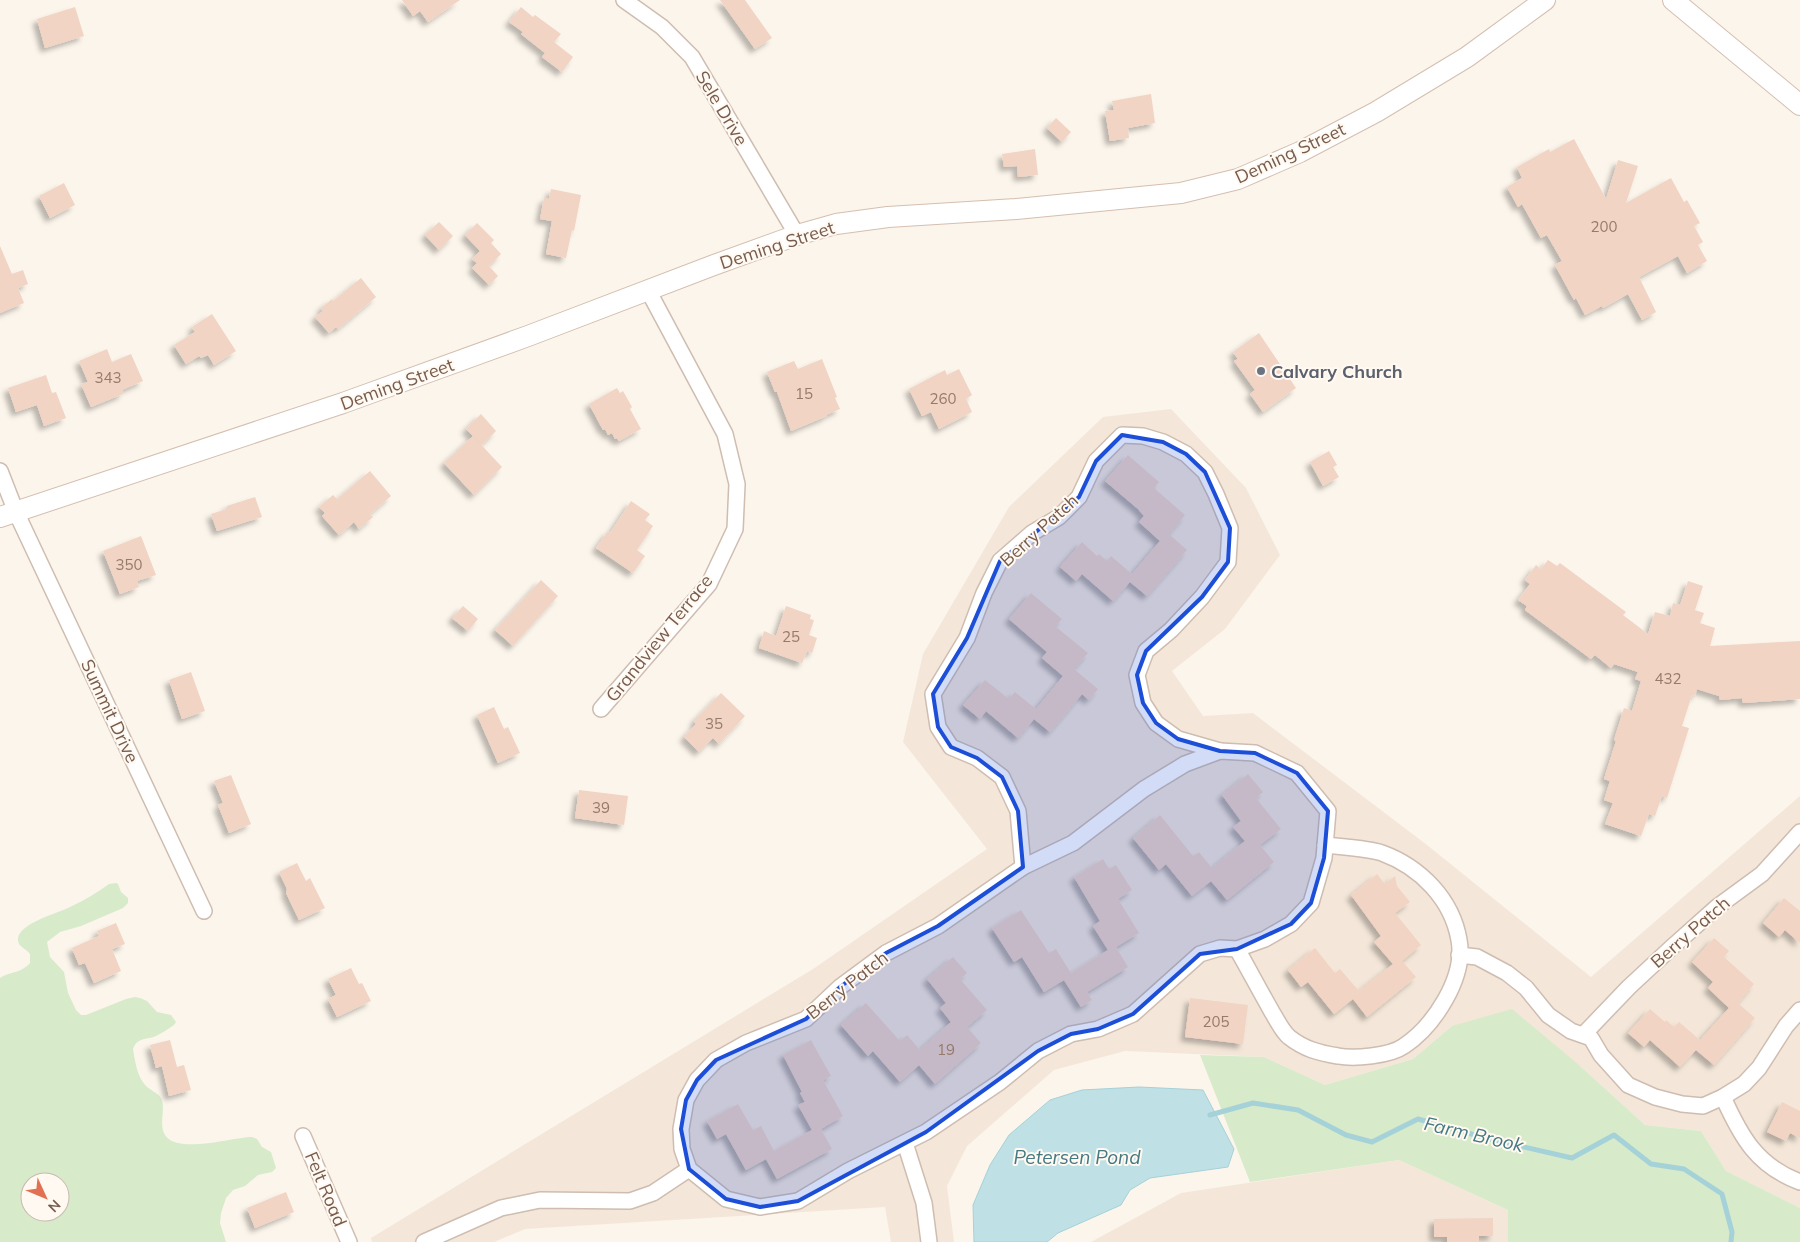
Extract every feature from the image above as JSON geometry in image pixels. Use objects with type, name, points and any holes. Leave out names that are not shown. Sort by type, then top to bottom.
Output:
[{"type":"street","name":"Sele Drive","points":[[624,0],[662,27],[692,57],[797,235]]},
{"type":"street","name":"Deming Street","points":[[8,514],[343,403],[648,292],[714,265],[797,235],[836,224],[888,217],[1016,209],[1181,193],[1238,179],[1300,152],[1376,112],[1467,57],[1545,0]]},
{"type":"street","points":[[1673,0],[1800,105]]},
{"type":"street","name":"Grandview Terrace","points":[[601,709],[708,584],[734,529],[737,484],[724,434],[648,292]]},
{"type":"street","name":"Berry Patch","points":[[1023,867],[1018,811],[1002,777],[977,758],[951,747],[938,727],[933,694],[967,638],[984,594],[1000,561],[1032,533],[1059,517],[1079,497],[1096,461],[1122,435],[1143,436],[1163,442],[1186,454],[1205,472],[1230,528],[1228,562],[1202,598],[1171,630],[1146,651],[1137,675],[1143,703],[1156,723],[1178,739],[1220,750],[1255,753],[1297,773],[1328,811],[1324,858],[1311,903],[1291,924],[1265,939],[1238,948],[1220,948],[1200,954],[1133,1014],[1098,1029],[1071,1034],[1038,1052],[1000,1082],[926,1132],[848,1171],[798,1201],[760,1207],[726,1199],[689,1169],[682,1149],[681,1129],[686,1100],[697,1080],[716,1060],[746,1044],[806,1019],[840,987],[886,953],[938,926],[1023,867],[1072,842],[1144,789],[1185,764],[1220,750]]},
{"type":"street","name":"Summit Drive","points":[[0,471],[8,514],[204,911]]},
{"type":"street","name":"Berry Patch","points":[[1583,1035],[1629,987],[1684,936],[1717,907],[1762,874],[1800,832]]},
{"type":"street","points":[[1238,948],[1262,994],[1288,1036],[1305,1048],[1324,1054],[1349,1058],[1373,1056],[1403,1047],[1426,1027],[1444,1002],[1458,971],[1460,941],[1452,914],[1437,890],[1408,866],[1380,853],[1325,845]]},
{"type":"street","points":[[1459,954],[1477,958],[1507,973],[1526,988],[1548,1015],[1571,1031],[1591,1038],[1601,1055],[1628,1085],[1655,1097],[1682,1104],[1703,1106],[1723,1097],[1744,1084],[1759,1068],[1786,1026],[1800,1010]]},
{"type":"street","points":[[1723,1097],[1735,1124],[1761,1160],[1777,1172],[1800,1182]]},
{"type":"street","name":"Felt Road","points":[[303,1136],[349,1242]]},
{"type":"street","points":[[905,1142],[924,1203],[929,1242]]},
{"type":"street","points":[[424,1242],[501,1208],[540,1200],[630,1201],[653,1193],[689,1169]]},
{"type":"highlighted area","points":[[1122,435],[1163,442],[1186,454],[1205,472],[1230,528],[1228,562],[1202,597],[1146,651],[1137,675],[1143,703],[1156,723],[1178,739],[1220,751],[1255,753],[1297,773],[1328,811],[1324,858],[1311,903],[1291,924],[1237,949],[1200,954],[1133,1014],[1098,1029],[1071,1034],[1038,1051],[926,1132],[798,1201],[760,1207],[726,1199],[689,1169],[681,1129],[686,1100],[697,1080],[716,1060],[806,1019],[840,987],[886,953],[938,926],[1023,867],[1018,811],[1002,777],[977,758],[951,747],[938,727],[933,694],[967,638],[1000,561],[1079,497],[1096,461]]},
{"type":"shaded area","points":[[1171,409],[1246,488],[1280,555],[1225,629],[1172,671],[1203,716],[1253,713],[1427,845],[1591,977],[1800,796],[1800,1208],[1726,1171],[1701,1131],[1645,1125],[1579,1065],[1452,1026],[1413,1059],[1325,1085],[1264,1057],[1125,1051],[1054,1070],[967,1146],[947,1186],[954,1242],[891,1242],[885,1207],[525,1229],[494,1242],[372,1242],[371,1238],[813,969],[987,849],[903,742],[923,654],[1009,507],[1103,417]]},
{"type":"shaded area","points":[[1399,1160],[1508,1210],[1508,1242],[1091,1242],[1181,1193]]},
{"type":"green space","points":[[116,883],[121,892],[128,898],[128,903],[123,908],[81,926],[60,932],[47,942],[50,957],[64,972],[68,993],[76,1010],[81,1015],[86,1015],[135,997],[147,1001],[157,1012],[171,1015],[176,1022],[174,1025],[156,1036],[137,1042],[133,1049],[140,1078],[146,1086],[161,1098],[164,1133],[170,1140],[191,1144],[252,1137],[257,1139],[262,1147],[271,1152],[276,1168],[272,1172],[258,1175],[245,1186],[233,1190],[226,1198],[220,1223],[226,1242],[0,1242],[0,978],[23,969],[30,963],[30,954],[18,942],[20,934],[24,929],[40,919],[66,909],[109,884]]},
{"type":"green space","points":[[1512,1009],[1579,1065],[1645,1125],[1701,1131],[1726,1171],[1800,1208],[1800,1242],[1508,1242],[1508,1210],[1399,1160],[1250,1182],[1200,1055],[1264,1057],[1325,1085],[1413,1059],[1452,1026]]},
{"type":"water","name":"Petersen Pond","points":[[1139,1087],[1203,1090],[1234,1149],[1228,1167],[1150,1178],[1130,1190],[1121,1205],[1058,1233],[1047,1242],[974,1242],[973,1205],[990,1165],[1009,1135],[1050,1100],[1082,1090]]},
{"type":"building","points":[[402,0],[460,0],[428,22],[420,11],[413,16]]},
{"type":"building","points":[[720,0],[745,0],[772,38],[755,49]]},
{"type":"building","points":[[75,7],[84,36],[45,48],[37,19]]},
{"type":"building","points":[[521,7],[533,17],[535,15],[561,34],[554,42],[573,57],[562,72],[542,57],[545,53],[521,34],[523,32],[509,22]]},
{"type":"building","points":[[1151,94],[1155,123],[1128,128],[1129,138],[1110,141],[1105,111],[1114,110],[1112,101]]},
{"type":"building","points":[[1056,118],[1071,132],[1062,142],[1047,128]]},
{"type":"building","points":[[1574,139],[1606,199],[1618,160],[1638,166],[1626,203],[1671,178],[1684,202],[1687,200],[1700,223],[1694,226],[1703,242],[1698,245],[1707,261],[1687,273],[1678,256],[1639,277],[1656,312],[1642,320],[1628,294],[1603,308],[1602,306],[1585,315],[1576,298],[1574,300],[1555,265],[1562,261],[1547,235],[1541,238],[1522,204],[1518,207],[1507,187],[1522,178],[1517,167],[1549,149],[1550,152]]},
{"type":"building","points":[[1035,149],[1038,175],[1018,177],[1017,166],[1004,167],[1002,154]]},
{"type":"building","points":[[64,183],[75,205],[50,218],[39,196]]},
{"type":"building","points":[[551,189],[581,195],[574,231],[572,230],[566,258],[546,254],[552,221],[540,219],[544,198],[549,199]]},
{"type":"building","points":[[439,222],[453,236],[439,250],[425,235]]},
{"type":"building","points":[[477,223],[494,240],[491,243],[501,254],[489,266],[498,276],[489,285],[472,268],[477,263],[472,259],[480,251],[465,235]]},
{"type":"building","points":[[0,246],[12,274],[23,270],[28,284],[18,288],[24,303],[0,313]]},
{"type":"building","points":[[361,278],[376,297],[338,329],[336,327],[329,333],[315,317],[323,311],[321,308],[332,299],[333,301]]},
{"type":"building","points":[[212,314],[236,351],[214,365],[208,355],[201,358],[199,356],[186,364],[174,345],[195,332],[192,327]]},
{"type":"building","name":"Calvary Church","points":[[1259,333],[1296,388],[1263,412],[1250,394],[1255,390],[1234,361],[1238,359],[1233,352]]},
{"type":"building","points":[[107,349],[112,362],[131,354],[143,381],[122,390],[123,394],[91,407],[81,384],[88,382],[79,361]]},
{"type":"building","points":[[822,359],[840,409],[791,431],[777,392],[775,392],[767,372],[794,361],[798,369]]},
{"type":"building","points":[[959,369],[972,395],[966,399],[972,412],[939,429],[931,412],[922,416],[909,389],[945,370],[947,375]]},
{"type":"building","points":[[46,375],[52,393],[56,392],[66,418],[44,426],[37,405],[16,412],[8,388]]},
{"type":"building","points":[[617,388],[620,393],[623,391],[641,429],[619,441],[617,438],[615,439],[612,433],[608,435],[605,429],[603,430],[589,404]]},
{"type":"building","points":[[481,414],[496,431],[482,445],[466,429]]},
{"type":"building","points":[[473,436],[502,467],[474,495],[444,463]]},
{"type":"building","points":[[1329,451],[1337,465],[1333,467],[1339,477],[1323,486],[1310,462]]},
{"type":"building","points":[[1128,455],[1159,482],[1154,488],[1185,515],[1169,534],[1187,550],[1147,596],[1130,582],[1113,601],[1082,574],[1076,581],[1060,567],[1082,542],[1097,556],[1099,554],[1107,561],[1111,556],[1132,574],[1160,541],[1139,522],[1144,516],[1138,509],[1105,481]]},
{"type":"building","points":[[370,471],[391,496],[370,514],[373,517],[359,529],[354,522],[339,535],[322,516],[325,513],[319,507],[333,495],[337,499]]},
{"type":"building","points":[[255,497],[262,517],[217,531],[211,514],[227,509],[227,506]]},
{"type":"building","points":[[631,501],[650,514],[645,520],[653,526],[637,550],[645,556],[633,573],[596,548],[608,531],[610,533]]},
{"type":"building","points":[[141,536],[156,575],[137,581],[139,587],[120,594],[103,551]]},
{"type":"building","points":[[1548,560],[1557,566],[1560,563],[1626,612],[1623,615],[1648,634],[1655,612],[1670,616],[1673,603],[1680,605],[1688,581],[1703,586],[1695,610],[1704,613],[1700,623],[1715,628],[1710,646],[1800,641],[1800,699],[1743,703],[1742,698],[1720,700],[1719,696],[1697,689],[1695,696],[1692,695],[1682,726],[1689,728],[1667,798],[1662,796],[1655,816],[1649,814],[1641,836],[1605,824],[1613,803],[1604,800],[1610,781],[1604,779],[1616,741],[1614,740],[1624,708],[1632,711],[1641,681],[1635,679],[1638,672],[1614,664],[1611,668],[1595,655],[1591,659],[1525,610],[1527,606],[1518,600],[1530,584],[1525,580],[1536,565],[1541,569]]},
{"type":"building","points":[[541,580],[558,596],[513,646],[495,630]]},
{"type":"building","points":[[1031,593],[1062,619],[1055,626],[1088,653],[1074,669],[1098,689],[1089,700],[1082,694],[1050,732],[1034,719],[1018,738],[986,711],[980,719],[963,705],[985,680],[1009,699],[1015,692],[1036,709],[1063,676],[1042,658],[1047,652],[1009,619]]},
{"type":"building","points":[[463,606],[478,619],[468,631],[452,618]]},
{"type":"building","points":[[786,606],[811,615],[810,619],[814,620],[809,635],[817,638],[812,653],[807,651],[802,663],[759,648],[764,631],[776,636]]},
{"type":"building","points":[[191,672],[205,711],[182,719],[169,680]]},
{"type":"building","points":[[721,693],[745,716],[719,744],[713,738],[699,752],[684,737],[696,724],[694,721]]},
{"type":"building","points":[[494,707],[504,729],[508,727],[520,753],[498,763],[477,715]]},
{"type":"building","points":[[1248,774],[1263,792],[1256,798],[1281,829],[1260,845],[1274,862],[1227,900],[1211,881],[1192,896],[1166,864],[1159,870],[1133,838],[1160,815],[1193,856],[1199,852],[1212,868],[1245,841],[1233,827],[1241,821],[1222,795]]},
{"type":"building","points":[[231,775],[251,824],[229,833],[218,805],[223,803],[214,781]]},
{"type":"building","points":[[579,790],[628,796],[624,825],[575,818]]},
{"type":"building","points":[[1103,859],[1109,869],[1116,865],[1132,890],[1118,899],[1139,933],[1116,947],[1128,967],[1087,992],[1092,1000],[1081,1007],[1064,980],[1044,992],[1022,957],[1014,962],[992,928],[1021,910],[1049,953],[1056,949],[1071,973],[1108,950],[1093,926],[1100,921],[1074,877]]},
{"type":"building","points":[[297,863],[306,881],[310,878],[325,908],[299,920],[286,893],[287,889],[279,872]]},
{"type":"building","points":[[1377,874],[1385,884],[1395,876],[1397,886],[1410,902],[1395,913],[1421,945],[1402,961],[1416,977],[1367,1017],[1353,999],[1334,1014],[1308,982],[1301,987],[1288,970],[1315,948],[1335,973],[1340,969],[1359,991],[1393,964],[1374,942],[1381,936],[1351,895]]},
{"type":"building","points":[[1784,898],[1800,911],[1800,943],[1785,930],[1779,937],[1763,923]]},
{"type":"building","points":[[116,923],[125,944],[112,949],[121,971],[94,983],[85,963],[79,965],[72,948],[99,936],[97,931]]},
{"type":"building","points":[[1714,938],[1729,951],[1724,957],[1754,984],[1738,1003],[1755,1018],[1714,1065],[1696,1050],[1680,1067],[1650,1040],[1644,1047],[1628,1033],[1650,1009],[1674,1027],[1679,1022],[1700,1040],[1729,1008],[1708,988],[1713,982],[1692,962]]},
{"type":"building","points":[[953,957],[967,973],[960,979],[987,1010],[967,1027],[981,1043],[935,1084],[919,1065],[900,1082],[873,1051],[868,1056],[841,1025],[866,1003],[900,1041],[907,1035],[920,1050],[951,1022],[940,1008],[946,1003],[927,979]]},
{"type":"building","points":[[351,968],[359,984],[362,983],[371,1001],[337,1017],[328,999],[336,995],[328,979]]},
{"type":"building","points":[[1190,998],[1248,1005],[1243,1044],[1185,1037]]},
{"type":"building","points":[[170,1040],[177,1067],[184,1065],[191,1090],[169,1096],[162,1066],[156,1068],[150,1045]]},
{"type":"building","points":[[811,1040],[831,1076],[823,1080],[843,1116],[821,1129],[832,1149],[777,1179],[766,1159],[746,1170],[726,1134],[717,1139],[707,1121],[738,1104],[753,1130],[761,1126],[774,1151],[812,1130],[798,1105],[805,1102],[800,1093],[802,1092],[783,1055]]},
{"type":"building","points":[[1782,1102],[1800,1111],[1800,1138],[1790,1133],[1786,1141],[1767,1132]]},
{"type":"building","points":[[286,1192],[294,1212],[255,1228],[247,1208]]},
{"type":"building","points":[[1493,1218],[1493,1236],[1479,1236],[1479,1242],[1447,1242],[1447,1237],[1434,1237],[1434,1219]]},
{"type":"waterway","name":"Farm Brook","points":[[1210,1115],[1253,1103],[1298,1110],[1346,1135],[1372,1142],[1418,1119],[1489,1139],[1572,1158],[1614,1135],[1651,1164],[1684,1169],[1722,1194],[1732,1232],[1731,1242]]},
{"type":"place","name":"Calvary Church","points":[[1261,371]]}]
